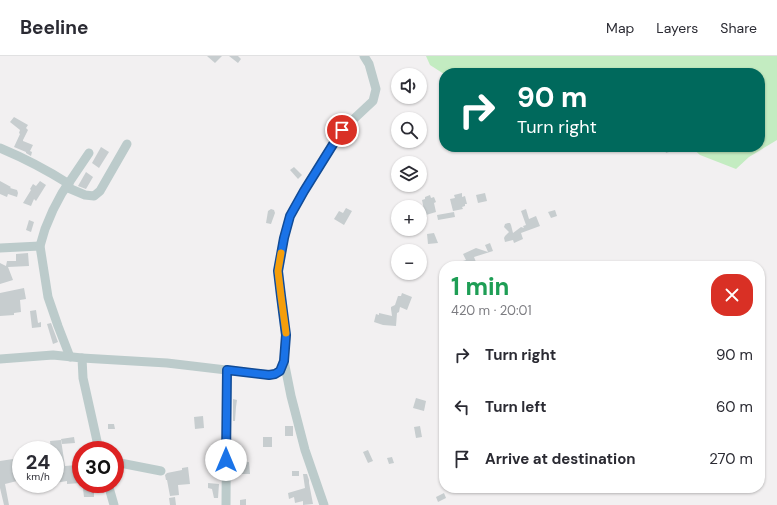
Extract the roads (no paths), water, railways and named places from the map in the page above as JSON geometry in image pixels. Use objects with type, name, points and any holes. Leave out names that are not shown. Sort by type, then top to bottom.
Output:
[{"type":"street","points":[[324,505],[305,450],[291,396],[284,361],[286,335],[278,271],[290,216],[342,130],[373,101],[376,89],[369,64],[364,56]]},
{"type":"street","points":[[0,148],[49,171],[85,195],[94,196],[100,191],[126,144]]},
{"type":"street","points":[[70,357],[48,297],[40,246],[44,229],[53,210],[89,153]]},
{"type":"street","points":[[0,248],[40,246]]},
{"type":"street","points":[[0,359],[53,355],[167,363],[269,375],[280,371],[284,361]]},
{"type":"street","points":[[82,358],[83,378],[97,441]]},
{"type":"street","points":[[226,505],[227,370]]},
{"type":"street","points":[[124,464],[161,471]]},
{"type":"street","points":[[111,493],[114,505]]}]
